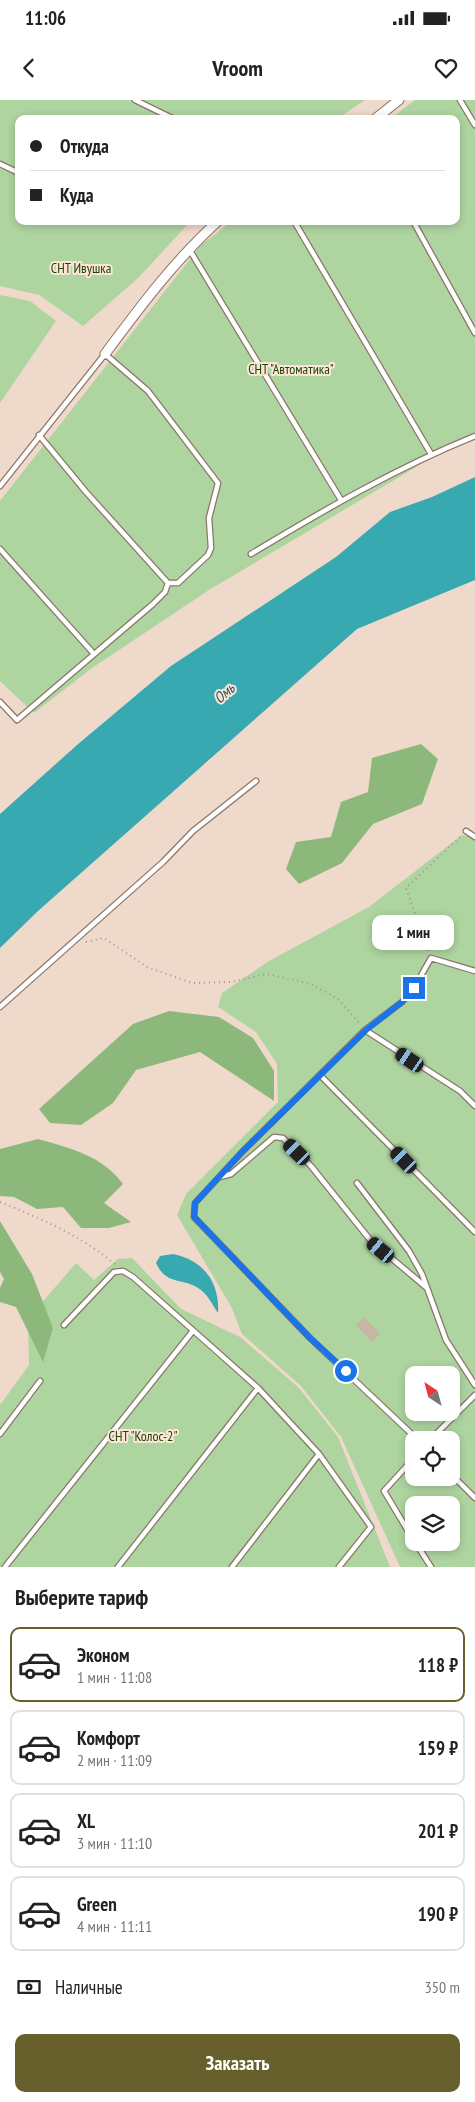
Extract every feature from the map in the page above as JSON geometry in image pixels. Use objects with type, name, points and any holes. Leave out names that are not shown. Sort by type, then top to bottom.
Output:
[{"type":"street","points":[[380,115],[399,100]]},
{"type":"street","points":[[105,354],[142,302],[189,247],[214,225]]},
{"type":"lane","points":[[136,100],[166,115]]},
{"type":"lane","points":[[460,100],[475,125]]},
{"type":"lane","points":[[0,164],[15,172]]},
{"type":"lane","points":[[296,225],[431,454]]},
{"type":"lane","points":[[415,225],[475,333]]},
{"type":"lane","points":[[189,247],[341,500]]},
{"type":"lane","points":[[0,486],[39,436],[105,354],[148,391],[218,483],[209,518],[211,548],[208,555],[178,583],[168,583],[86,492],[39,436]]},
{"type":"lane","points":[[251,554],[341,500],[431,454],[475,436]]},
{"type":"lane","points":[[0,548],[94,654]]},
{"type":"lane","points":[[0,702],[17,720],[153,604],[165,592],[168,583]]},
{"type":"lane","points":[[0,1006],[163,862],[193,831],[256,781]]},
{"type":"lane","points":[[466,831],[475,837]]},
{"type":"lane","points":[[408,1431],[310,1338],[194,1217],[195,1203],[366,1030],[402,1002],[414,988],[431,958],[475,970]]},
{"type":"lane","points":[[366,1030],[460,1091],[475,1106]]},
{"type":"lane","points":[[320,1075],[475,1232]]},
{"type":"lane","points":[[218,1178],[230,1174],[274,1137],[282,1138],[311,1166],[370,1241],[427,1288]]},
{"type":"lane","points":[[357,1183],[409,1251],[422,1274],[446,1340],[475,1385]]},
{"type":"lane","points":[[64,1325],[103,1281],[114,1272],[123,1270],[133,1277],[192,1332],[258,1388],[319,1454],[371,1526],[339,1567]]},
{"type":"lane","points":[[5,1567],[192,1332]]},
{"type":"lane","points":[[0,1434],[40,1381]]},
{"type":"lane","points":[[118,1567],[258,1388]]},
{"type":"lane","points":[[439,1431],[475,1395]]},
{"type":"lane","points":[[232,1567],[319,1454]]},
{"type":"lane","points":[[405,1468],[384,1491],[405,1527]]},
{"type":"lane","points":[[460,1483],[475,1498]]},
{"type":"lane","points":[[420,1551],[431,1567]]},
{"type":"path","points":[[431,958],[406,888],[466,831]]},
{"type":"path","points":[[69,946],[104,938],[147,968],[192,983],[230,982],[267,974],[311,984],[338,999],[366,1030]]},
{"type":"path","points":[[0,1202],[46,1221],[92,1245],[123,1270]]},
{"type":"green space","name":"СНТ Ивушка","points":[[0,100],[365,100],[343,115],[15,115],[15,225],[187,225],[138,278],[83,326],[39,295],[0,286]]},
{"type":"green space","name":"СНТ \"Автоматика\"","points":[[415,100],[475,100],[475,440],[433,457],[209,590],[92,668],[34,713],[0,681],[0,501],[201,245],[227,225],[460,225],[460,115],[395,115]]},
{"type":"green space","points":[[0,295],[30,301],[56,321],[0,403]]},
{"type":"green space","points":[[421,744],[438,759],[422,804],[373,824],[342,863],[299,884],[286,869],[296,842],[331,837],[341,802],[368,792],[372,758]]},
{"type":"green space","points":[[462,835],[475,838],[475,1567],[400,1567],[341,1437],[301,1386],[242,1334],[232,1308],[177,1215],[186,1194],[278,1102],[277,1064],[256,1032],[218,1007],[222,993],[269,961],[369,907]]},
{"type":"green space","points":[[169,1011],[219,1017],[253,1038],[274,1071],[274,1101],[200,1052],[136,1070],[113,1103],[81,1125],[50,1123],[39,1109],[133,1024]]},
{"type":"green space","points":[[38,1139],[85,1154],[106,1166],[115,1174],[123,1184],[104,1203],[131,1222],[109,1228],[81,1228],[63,1207],[37,1209],[14,1197],[0,1196],[0,1149]]},
{"type":"green space","points":[[0,1221],[32,1274],[53,1328],[43,1362],[16,1307],[0,1302],[0,1288],[4,1279],[0,1272]]},
{"type":"green space","name":"СНТ \"Колос-2\"","points":[[132,1258],[181,1309],[240,1337],[299,1388],[338,1437],[390,1567],[0,1567],[0,1405],[29,1365],[28,1319],[76,1263],[94,1280],[118,1259]]},
{"type":"water","name":"Омь","points":[[475,477],[475,580],[357,629],[38,911],[0,948],[0,814],[77,745],[171,666],[336,557],[390,512],[432,497]]},
{"type":"water","points":[[173,1254],[193,1261],[208,1274],[216,1292],[218,1313],[201,1290],[170,1278],[160,1270],[156,1263],[160,1256]]},
{"type":"building","points":[[364,1317],[380,1334],[372,1342],[356,1325]]},
{"type":"route","points":[[346,1371],[310,1338],[194,1217],[195,1203],[243,1151],[366,1030],[402,1002],[414,988]]}]
